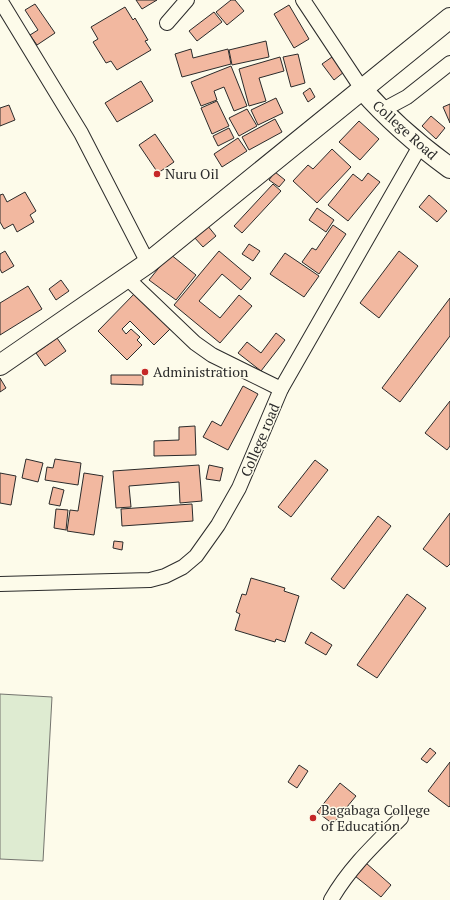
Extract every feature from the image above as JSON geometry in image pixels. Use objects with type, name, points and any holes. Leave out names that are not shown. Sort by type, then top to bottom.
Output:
[{"type":"street","points":[[0,0],[81,133],[148,263]]},
{"type":"street","points":[[167,23],[187,0]]},
{"type":"street","points":[[303,0],[362,89]]},
{"type":"street","points":[[0,365],[148,263],[449,20]]},
{"type":"street","points":[[381,111],[407,97],[450,63]]},
{"type":"street","name":"College Road","points":[[362,89],[381,111],[420,146],[450,168]]},
{"type":"street","name":"College road","points":[[0,584],[150,580],[164,576],[182,567],[196,556],[207,543],[227,512],[239,488],[281,389],[362,250],[420,146]]},
{"type":"street","points":[[127,278],[195,343],[212,355],[281,389]]},
{"type":"street","points":[[331,900],[352,869],[377,841],[401,818]]},
{"type":"green space","points":[[0,694],[52,697],[43,861],[0,859]]},
{"type":"building","points":[[136,0],[157,0],[142,9]]},
{"type":"building","points":[[231,0],[235,0],[244,11],[227,25],[216,12]]},
{"type":"building","points":[[35,4],[55,33],[37,45],[30,35],[38,30],[25,10]]},
{"type":"building","points":[[289,5],[309,39],[294,48],[274,14]]},
{"type":"building","points":[[125,7],[133,20],[135,18],[148,40],[145,41],[151,50],[117,70],[111,61],[106,63],[93,42],[98,39],[91,27]]},
{"type":"building","points":[[214,12],[222,22],[197,41],[189,31]]},
{"type":"building","points":[[266,41],[269,57],[232,65],[229,50]]},
{"type":"building","points":[[191,49],[193,58],[228,49],[231,64],[182,77],[175,54]]},
{"type":"building","points":[[298,54],[305,83],[291,87],[283,57]]},
{"type":"building","points":[[280,57],[284,71],[259,78],[266,101],[249,106],[239,69]]},
{"type":"building","points":[[332,57],[344,72],[334,80],[322,64]]},
{"type":"building","points":[[231,66],[247,106],[234,111],[224,87],[214,91],[217,100],[201,106],[191,82]]},
{"type":"building","points":[[141,81],[153,101],[117,122],[105,103]]},
{"type":"building","points":[[310,88],[315,97],[308,102],[303,93]]},
{"type":"building","points":[[276,98],[283,113],[258,125],[251,110]]},
{"type":"building","points":[[217,101],[229,126],[212,134],[201,108]]},
{"type":"building","points":[[450,104],[450,123],[443,107]]},
{"type":"building","points":[[9,105],[15,120],[0,126],[0,108]]},
{"type":"building","points":[[247,109],[257,126],[239,136],[229,118]]},
{"type":"building","points":[[431,116],[445,128],[436,139],[422,126]]},
{"type":"building","points":[[275,119],[282,132],[249,150],[242,137]]},
{"type":"building","points":[[359,121],[379,139],[360,160],[339,142]]},
{"type":"building","points":[[229,128],[234,138],[218,146],[213,136]]},
{"type":"building","points":[[155,134],[174,162],[158,173],[139,145]]},
{"type":"building","points":[[238,138],[247,151],[222,167],[214,154]]},
{"type":"building","points":[[332,149],[351,167],[317,203],[293,181],[308,165],[313,169]]},
{"type":"building","points":[[275,172],[285,180],[279,187],[269,180]]},
{"type":"building","points":[[368,173],[380,182],[348,221],[328,205],[353,174],[362,181]]},
{"type":"building","points":[[273,184],[281,191],[242,233],[234,226]]},
{"type":"building","points":[[25,192],[36,211],[30,215],[34,222],[17,232],[13,224],[4,229],[0,222],[0,195],[3,194],[7,202]]},
{"type":"building","points":[[429,195],[447,211],[437,222],[419,207]]},
{"type":"building","points":[[317,208],[334,220],[326,232],[309,220]]},
{"type":"building","points":[[207,225],[216,236],[203,247],[194,237]]},
{"type":"building","points":[[333,225],[346,234],[319,274],[302,262],[312,248],[316,250]]},
{"type":"building","points":[[249,244],[260,251],[253,261],[242,254]]},
{"type":"building","points":[[5,251],[14,266],[2,273],[0,269],[0,254]]},
{"type":"building","points":[[219,251],[251,278],[241,290],[222,274],[199,301],[220,318],[239,295],[252,306],[220,343],[174,305]]},
{"type":"building","points":[[399,251],[418,266],[379,318],[360,303]]},
{"type":"building","points":[[285,253],[319,276],[304,297],[270,274]]},
{"type":"building","points":[[170,254],[196,275],[176,300],[149,280]]},
{"type":"building","points":[[61,280],[69,291],[56,300],[49,289]]},
{"type":"building","points":[[28,286],[42,309],[0,335],[0,303]]},
{"type":"building","points":[[136,292],[171,328],[154,345],[130,321],[122,329],[126,334],[131,329],[140,337],[137,340],[142,345],[127,360],[98,331]]},
{"type":"building","points":[[450,298],[450,336],[400,402],[382,388]]},
{"type":"building","points":[[276,333],[285,340],[261,371],[238,353],[247,342],[261,353]]},
{"type":"building","points":[[57,338],[66,351],[45,366],[36,353]]},
{"type":"building","points":[[111,375],[143,375],[143,385],[111,384]]},
{"type":"building","points":[[0,378],[6,388],[0,392]]},
{"type":"building","points":[[243,386],[258,394],[228,450],[203,437],[212,421],[221,426]]},
{"type":"building","points":[[450,401],[450,446],[447,450],[425,433]]},
{"type":"building","points":[[195,426],[196,455],[154,456],[154,441],[179,440],[179,427]]},
{"type":"building","points":[[26,459],[43,463],[38,482],[22,478]]},
{"type":"building","points":[[55,459],[81,463],[78,485],[45,480],[47,467],[53,468]]},
{"type":"building","points":[[315,460],[328,470],[291,517],[278,507]]},
{"type":"building","points":[[199,465],[202,501],[180,503],[179,482],[129,486],[131,507],[116,508],[113,471]]},
{"type":"building","points":[[209,465],[223,468],[220,481],[206,479]]},
{"type":"building","points":[[0,473],[16,476],[11,505],[0,503]]},
{"type":"building","points":[[84,473],[103,476],[94,535],[67,531],[70,510],[78,511]]},
{"type":"building","points":[[53,487],[64,490],[60,506],[49,504]]},
{"type":"building","points":[[192,504],[193,521],[122,526],[121,509]]},
{"type":"building","points":[[56,509],[68,510],[66,530],[54,528]]},
{"type":"building","points":[[450,513],[450,564],[447,567],[423,549]]},
{"type":"building","points":[[378,516],[391,526],[344,589],[331,579]]},
{"type":"building","points":[[114,541],[123,542],[122,550],[113,548]]},
{"type":"building","points":[[251,578],[285,588],[284,591],[299,596],[285,642],[276,639],[275,642],[235,630],[240,614],[236,612],[242,594],[246,595]]},
{"type":"building","points":[[407,594],[426,608],[377,678],[357,665]]},
{"type":"building","points":[[311,632],[332,645],[326,655],[305,643]]},
{"type":"building","points":[[430,748],[436,753],[427,763],[421,759]]},
{"type":"building","points":[[450,762],[450,806],[449,807],[428,791]]},
{"type":"building","points":[[299,765],[308,771],[297,788],[288,782]]},
{"type":"building","points":[[340,783],[356,796],[333,824],[317,812]]},
{"type":"building","points":[[366,863],[391,885],[381,897],[355,876]]},
{"type":"place","name":"Nuru Oil","points":[[157,174]]},
{"type":"place","name":"Administration","points":[[145,372]]},
{"type":"place","name":"Bagabaga College of Education","points":[[313,818]]}]
